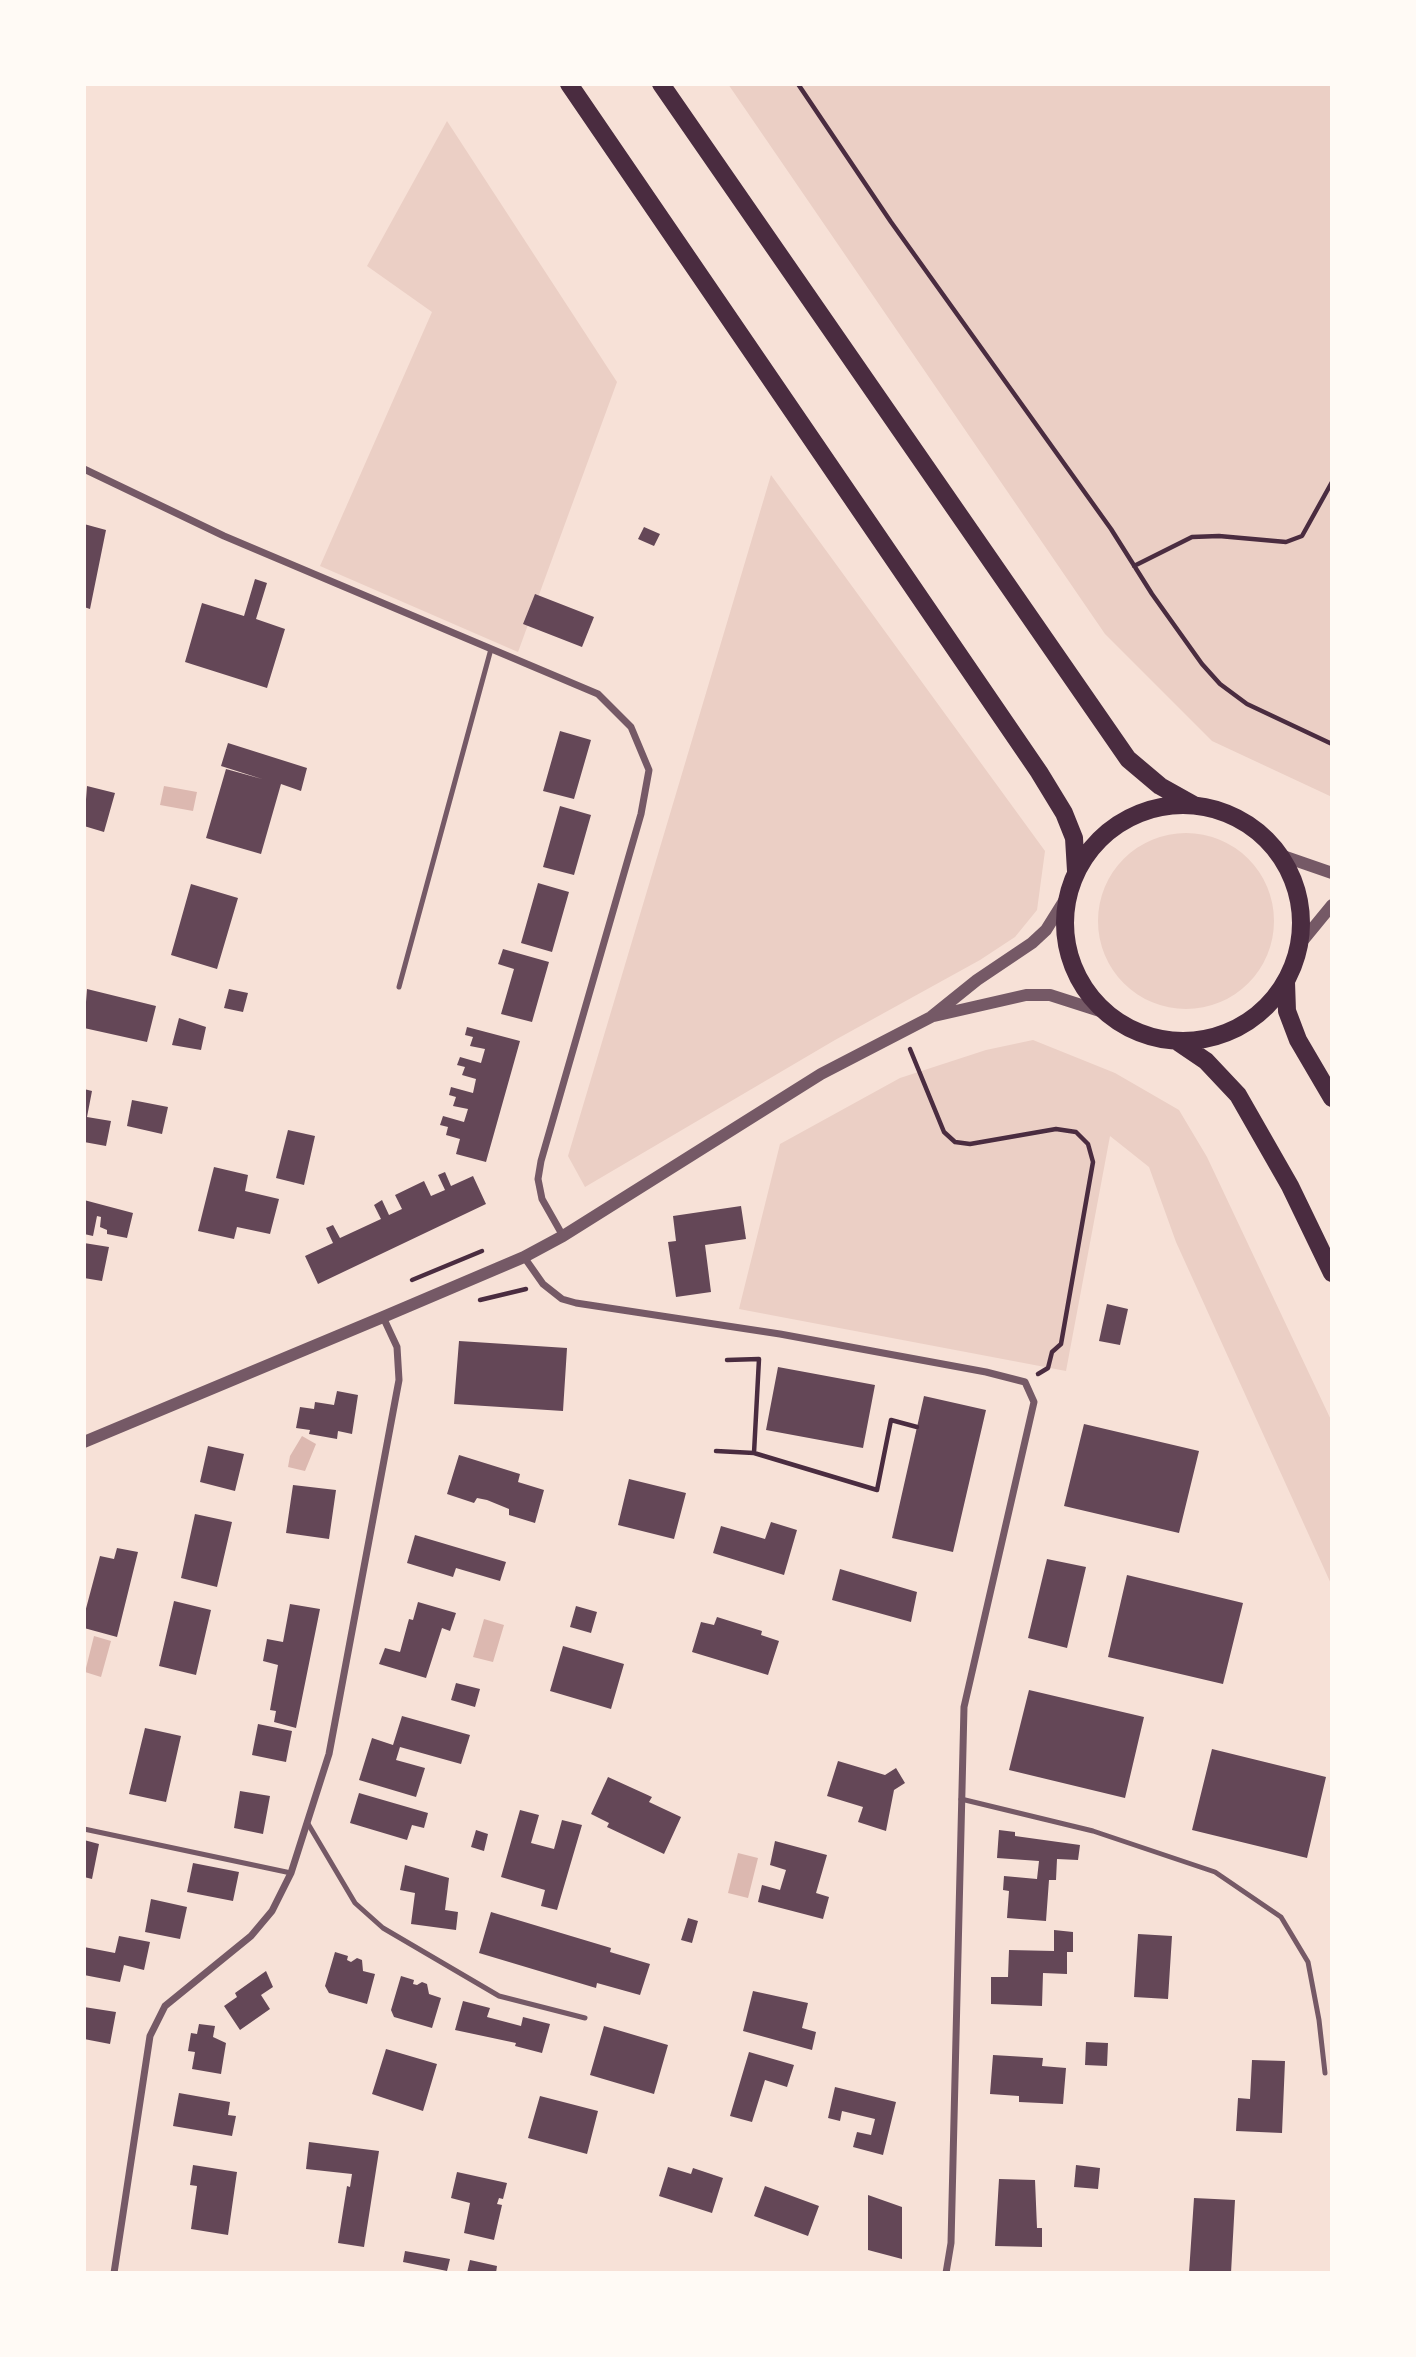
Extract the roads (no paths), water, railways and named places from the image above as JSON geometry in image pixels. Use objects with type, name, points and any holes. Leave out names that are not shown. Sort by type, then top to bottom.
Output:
[{"type":"main road","points":[[569,84],[1039,772],[1064,813],[1074,838],[1076,871]]},
{"type":"main road","points":[[661,84],[1128,759],[1160,786],[1194,805],[1227,813],[1257,830],[1280,855],[1295,882],[1301,913],[1300,944],[1286,982],[1266,1008],[1240,1028],[1210,1039],[1178,1042],[1138,1034],[1103,1012],[1082,989],[1069,960],[1063,930],[1066,898],[1076,871],[1096,841],[1125,820],[1158,807],[1194,805]]},
{"type":"main road","points":[[1286,982],[1287,1011],[1298,1040],[1332,1098]]},
{"type":"main road","points":[[1178,1042],[1206,1062],[1238,1095],[1290,1186],[1332,1273]]},
{"type":"street","points":[[84,469],[224,536],[598,694],[631,727],[649,770],[641,814],[541,1161],[538,1180],[542,1199],[564,1236]]},
{"type":"street","points":[[1280,855],[1332,873]]},
{"type":"street","points":[[84,1442],[383,1317],[564,1236],[821,1074],[931,1017],[977,980],[1032,943],[1046,930],[1066,898]]},
{"type":"street","points":[[1300,944],[1332,905]]},
{"type":"street","points":[[931,1017],[1026,995],[1050,995],[1103,1012]]},
{"type":"street","points":[[524,1256],[543,1283],[562,1299],[576,1304],[780,1334],[986,1372],[1026,1382],[1034,1402],[964,1707],[951,2233],[946,2273]]},
{"type":"street","points":[[114,2273],[150,2036],[165,2006],[258,1927],[272,1911],[291,1874],[329,1754],[399,1380],[397,1347],[383,1317]]},
{"type":"lane","points":[[399,987],[491,649]]},
{"type":"lane","points":[[961,1799],[1093,1831],[1215,1872],[1281,1917],[1308,1962],[1325,2073]]},
{"type":"lane","points":[[307,1822],[355,1903],[383,1928],[499,1996],[585,2018]]},
{"type":"lane","points":[[84,1829],[291,1874]]}]
